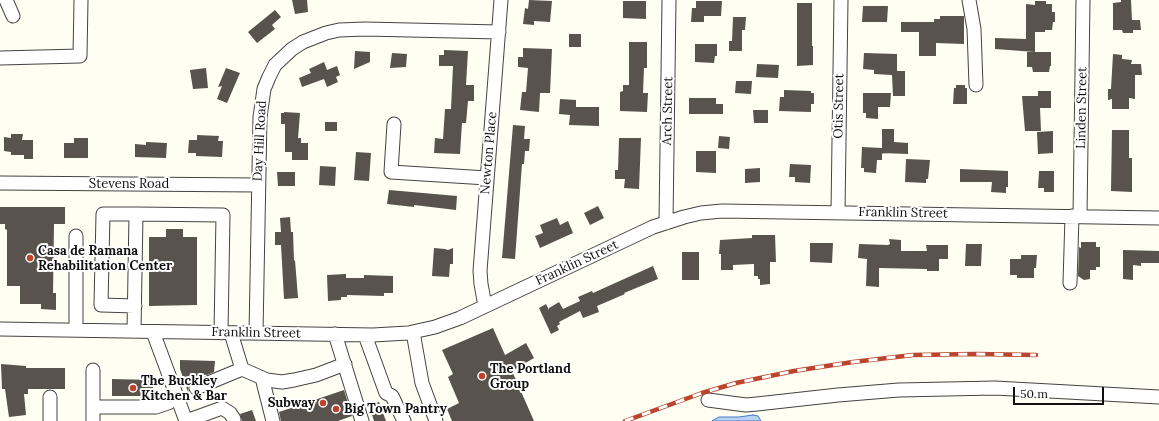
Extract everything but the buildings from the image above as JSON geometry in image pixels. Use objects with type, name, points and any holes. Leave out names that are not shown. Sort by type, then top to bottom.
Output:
[{"type":"street","points":[[6,0],[12,16]]},
{"type":"street","points":[[0,58],[80,56],[81,0]]},
{"type":"street","name":"Newton Place","points":[[485,306],[480,280],[480,271],[501,0]]},
{"type":"street","name":"Arch Street","points":[[666,223],[669,0]]},
{"type":"street","name":"Otis Street","points":[[838,212],[841,0]]},
{"type":"street","points":[[969,0],[974,29],[976,85]]},
{"type":"street","name":"Linden Street","points":[[1070,283],[1076,216],[1083,0]]},
{"type":"street","name":"Day Hill Road","points":[[256,333],[260,117],[264,89],[275,65],[298,45],[326,33],[351,29],[499,32]]},
{"type":"street","points":[[394,124],[391,172],[487,178]]},
{"type":"street","name":"Stevens Road","points":[[0,183],[258,185]]},
{"type":"street","name":"Franklin Street","points":[[0,329],[365,335],[393,335],[413,332],[448,322],[485,306],[637,234],[666,223],[701,213],[722,211],[838,212],[1159,218]]},
{"type":"street","points":[[135,306],[101,305],[103,214],[223,215],[226,333],[242,369],[262,378],[277,381],[294,380],[316,375],[345,364]]},
{"type":"street","points":[[134,331],[136,214]]},
{"type":"street","points":[[76,236],[76,330]]},
{"type":"street","points":[[153,332],[186,421],[222,408],[230,413],[234,419]]},
{"type":"street","points":[[413,332],[422,383],[436,421]]},
{"type":"street","points":[[335,334],[362,421]]},
{"type":"street","points":[[365,335],[386,393],[392,396],[404,421]]},
{"type":"street","points":[[196,388],[242,369]]},
{"type":"street","points":[[93,421],[94,370]]},
{"type":"street","points":[[262,378],[273,421]]},
{"type":"street","points":[[708,400],[739,404],[757,404],[899,390],[1003,388],[1159,397]]},
{"type":"street","points":[[50,396],[50,421]]},
{"type":"street","points":[[93,407],[151,407],[165,405],[177,397]]},
{"type":"water","points":[[758,416],[761,421],[712,421],[719,417]]},
{"type":"railway","points":[[625,421],[702,393],[736,383],[794,371],[913,355],[1036,355]]},
{"type":"place","name":"Casa de Ramana Rehabilitation Center","points":[[30,258]]},
{"type":"place","name":"The Portland Group","points":[[482,376]]},
{"type":"place","name":"The Buckley Kitchen & Bar","points":[[133,388]]},
{"type":"place","name":"Subway","points":[[323,403]]},
{"type":"place","name":"Big Town Pantry","points":[[336,409]]}]
